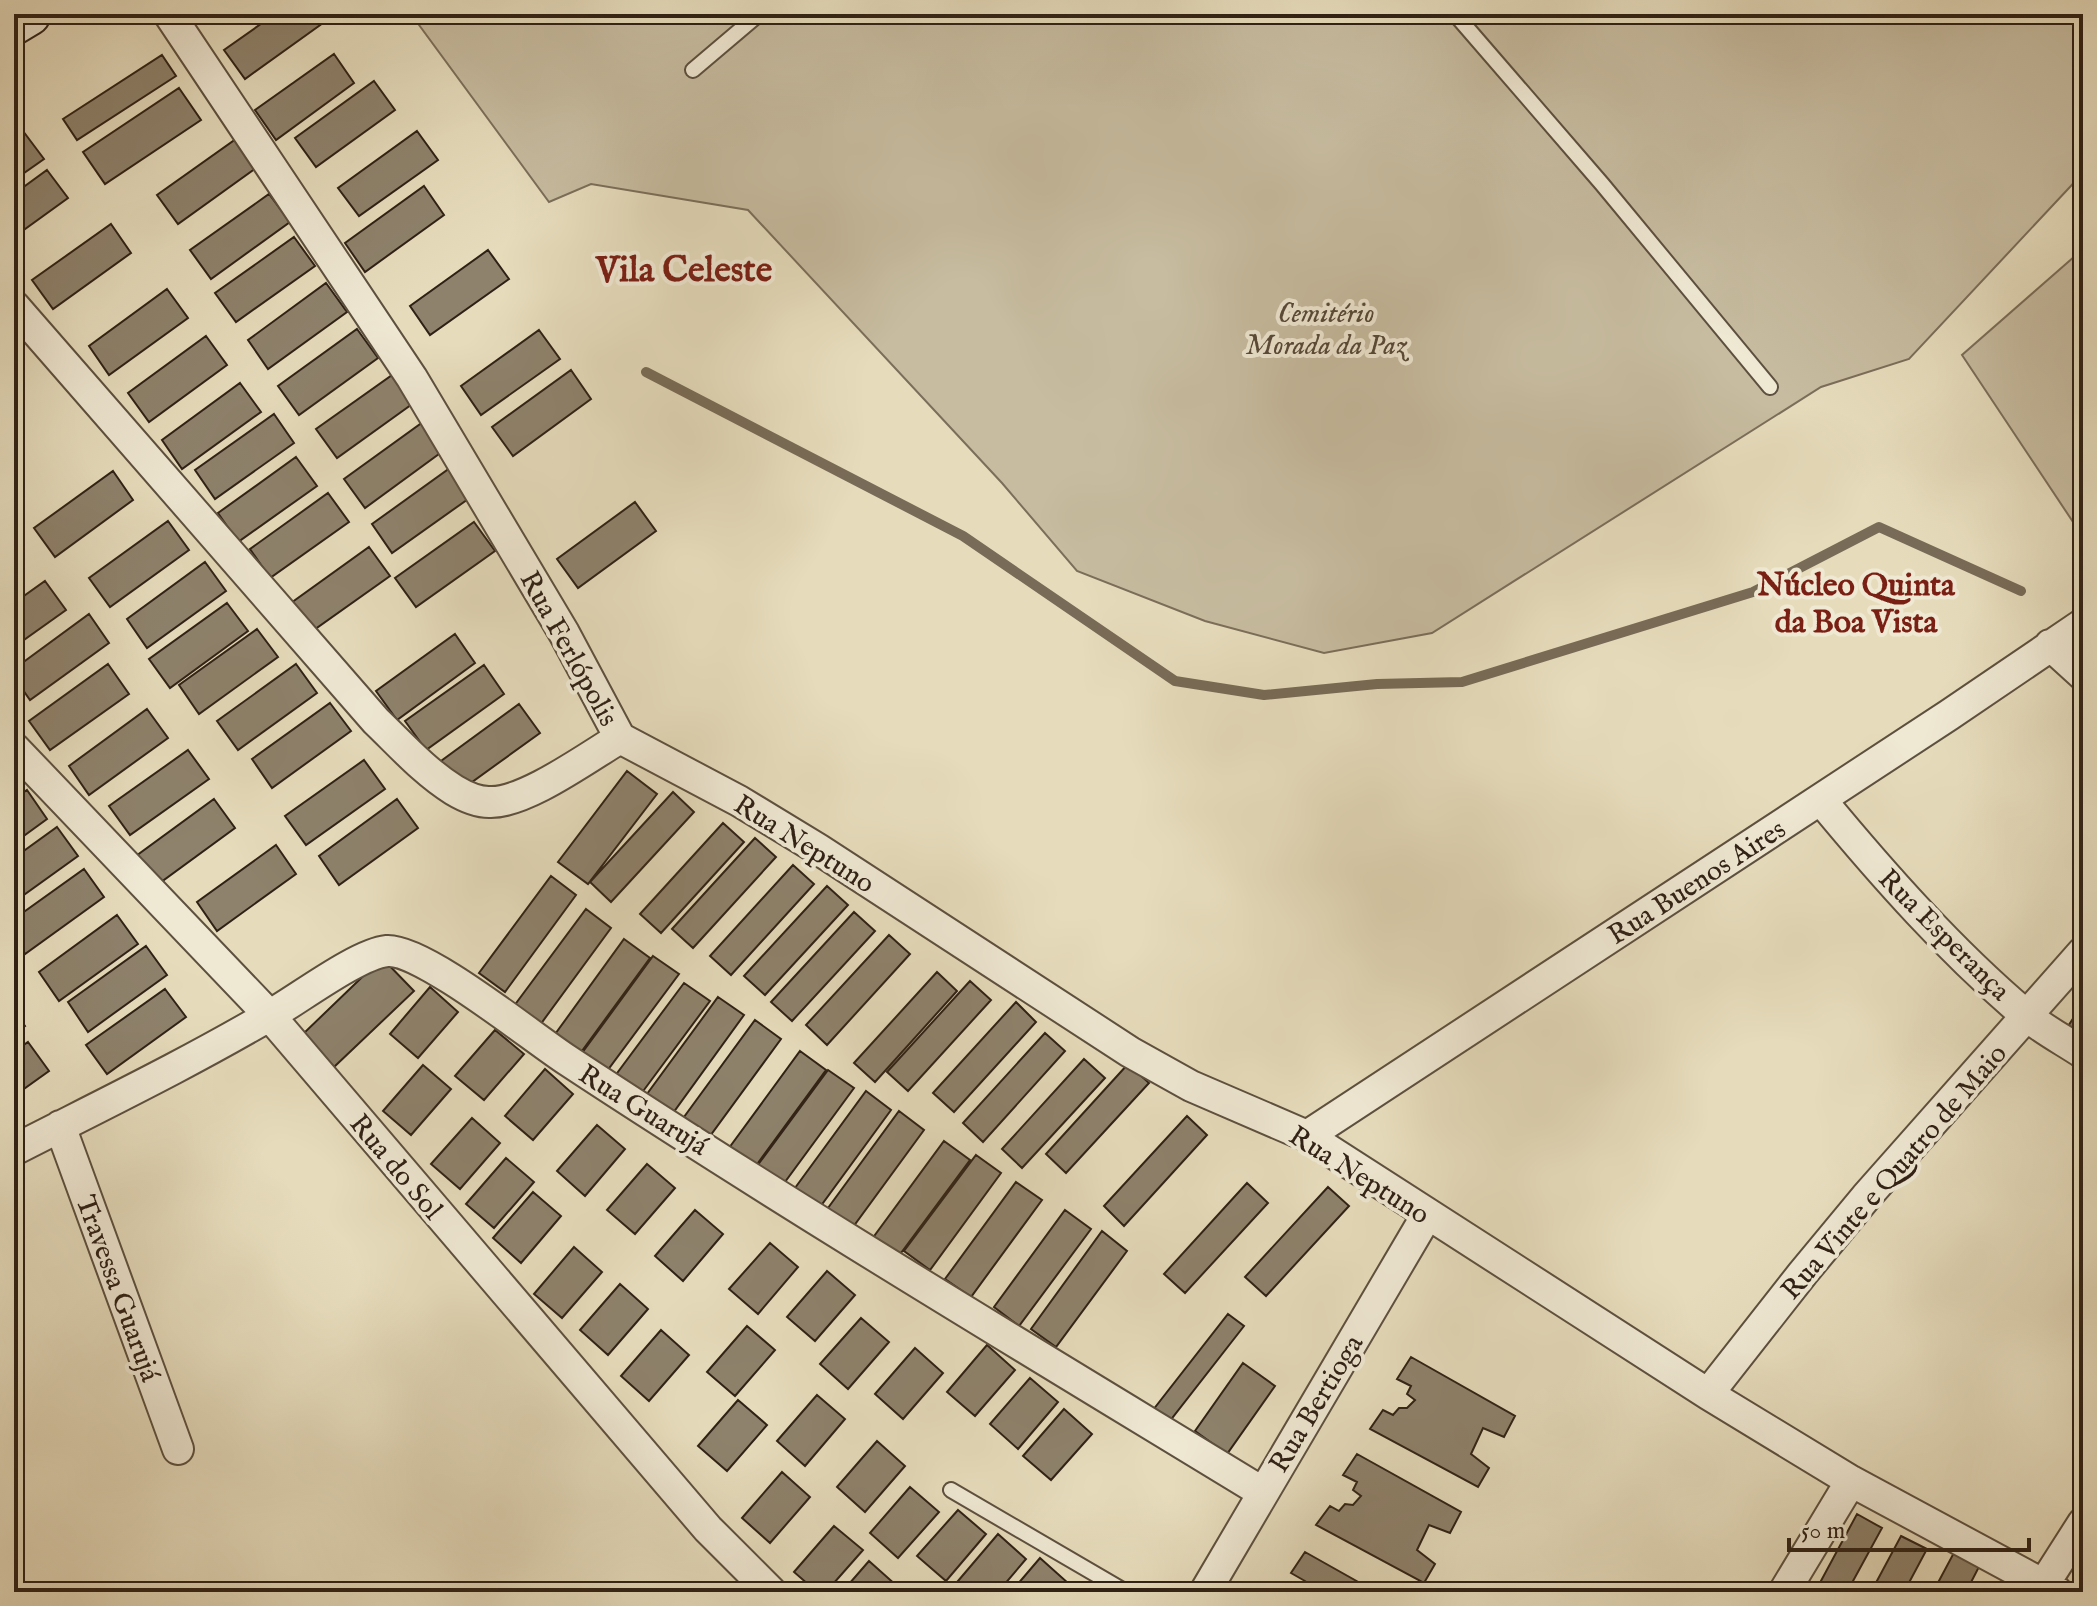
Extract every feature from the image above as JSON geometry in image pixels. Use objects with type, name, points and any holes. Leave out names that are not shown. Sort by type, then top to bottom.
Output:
[{"type":"street","points":[[14,23],[29,14]]},
{"type":"street","name":"Rua Ferlópolis","points":[[14,306],[376,721],[427,770],[455,791],[487,803],[505,801],[542,785],[620,738],[564,633],[412,378],[169,14]]},
{"type":"street","name":"Rua Buenos Aires","points":[[1307,1136],[1821,800],[2083,624]]},
{"type":"street","points":[[2050,645],[2083,675]]},
{"type":"street","name":"Rua Neptuno","points":[[620,738],[739,801],[805,841],[1130,1052],[1191,1086],[1307,1136],[1708,1394],[1851,1481],[2050,1588]]},
{"type":"street","name":"Rua do Sol","points":[[14,748],[270,1016],[708,1529],[771,1592]]},
{"type":"street","name":"Rua Esperança","points":[[1821,800],[1885,877],[2028,1016],[2083,1053]]},
{"type":"street","name":"Rua Guarujá","points":[[14,1150],[270,1016],[361,961],[390,951],[444,974],[564,1059],[873,1255],[1262,1492]]},
{"type":"street","name":"Rua Vinte e Quatro de Maio","points":[[1708,1394],[1857,1207],[2083,952]]},
{"type":"street","name":"Travessa Guarujá","points":[[60,1126],[178,1449]]},
{"type":"street","name":"Rua Bertioga","points":[[1205,1592],[1427,1215]]},
{"type":"street","points":[[1784,1592],[1851,1481]]},
{"type":"street","points":[[2050,1588],[2083,1523]]},
{"type":"lane","points":[[693,70],[759,14]]},
{"type":"lane","points":[[1455,14],[1602,184],[1770,387]]},
{"type":"lane","points":[[951,1490],[1126,1592]]},
{"type":"green space","name":"Cemitério Morada da Paz","points":[[411,14],[2083,14],[2083,173],[1909,359],[1821,387],[1432,633],[1324,653],[1205,621],[1077,571],[1002,483],[748,210],[591,184],[549,202]]},
{"type":"green space","points":[[2083,249],[2083,537],[1962,355]]},
{"type":"building","points":[[275,14],[317,14],[323,23],[245,79],[224,50]]},
{"type":"building","points":[[334,54],[354,83],[276,140],[255,110]]},
{"type":"building","points":[[162,55],[176,76],[77,140],[63,119]]},
{"type":"building","points":[[374,81],[395,110],[316,167],[295,138]]},
{"type":"building","points":[[179,88],[201,120],[105,184],[83,152]]},
{"type":"building","points":[[14,119],[44,159],[14,180]]},
{"type":"building","points":[[417,131],[438,160],[359,216],[338,188]]},
{"type":"building","points":[[236,139],[256,168],[178,224],[157,195]]},
{"type":"building","points":[[47,170],[68,198],[14,237],[14,194]]},
{"type":"building","points":[[424,186],[444,215],[365,272],[345,243]]},
{"type":"building","points":[[269,194],[290,222],[211,279],[190,250]]},
{"type":"building","points":[[111,224],[131,253],[53,309],[32,280]]},
{"type":"building","points":[[294,237],[315,266],[236,322],[215,293]]},
{"type":"building","points":[[488,250],[509,279],[430,335],[410,306]]},
{"type":"building","points":[[326,283],[347,312],[268,369],[248,340]]},
{"type":"building","points":[[167,289],[188,318],[109,375],[89,346]]},
{"type":"building","points":[[357,329],[378,358],[299,415],[278,386]]},
{"type":"building","points":[[539,330],[560,359],[481,415],[461,386]]},
{"type":"building","points":[[206,336],[227,365],[149,422],[128,393]]},
{"type":"building","points":[[571,370],[591,399],[513,456],[492,427]]},
{"type":"building","points":[[395,373],[415,402],[337,458],[316,429]]},
{"type":"building","points":[[240,383],[261,412],[182,469],[162,440]]},
{"type":"building","points":[[274,414],[294,443],[215,499],[195,470]]},
{"type":"building","points":[[423,422],[443,451],[365,508],[344,479]]},
{"type":"building","points":[[296,457],[317,486],[238,542],[218,513]]},
{"type":"building","points":[[450,468],[471,497],[392,553],[372,524]]},
{"type":"building","points":[[113,471],[133,500],[55,557],[34,528]]},
{"type":"building","points":[[328,493],[349,522],[270,578],[250,549]]},
{"type":"building","points":[[635,502],[656,531],[578,588],[557,559]]},
{"type":"building","points":[[168,521],[189,550],[110,607],[89,578]]},
{"type":"building","points":[[474,522],[495,551],[416,607],[395,578]]},
{"type":"building","points":[[369,547],[390,576],[311,632],[291,603]]},
{"type":"building","points":[[205,562],[226,591],[147,648],[127,619]]},
{"type":"building","points":[[45,581],[66,610],[14,647],[14,603]]},
{"type":"building","points":[[227,603],[248,631],[170,688],[149,659]]},
{"type":"building","points":[[89,614],[109,643],[30,700],[14,677],[14,669]]},
{"type":"building","points":[[257,629],[278,657],[199,714],[179,685]]},
{"type":"building","points":[[455,634],[475,663],[397,720],[376,691]]},
{"type":"building","points":[[108,664],[129,694],[50,750],[29,721]]},
{"type":"building","points":[[296,664],[317,693],[238,750],[217,721]]},
{"type":"building","points":[[484,665],[504,694],[426,750],[405,721]]},
{"type":"building","points":[[330,703],[351,731],[272,788],[252,759]]},
{"type":"building","points":[[519,704],[540,733],[461,790],[441,761]]},
{"type":"building","points":[[147,709],[168,738],[89,795],[69,766]]},
{"type":"building","points":[[188,750],[209,779],[130,835],[109,806]]},
{"type":"building","points":[[364,760],[385,789],[306,845],[285,816]]},
{"type":"building","points":[[627,771],[657,794],[588,884],[558,862]]},
{"type":"building","points":[[27,790],[47,819],[14,843],[14,799]]},
{"type":"building","points":[[673,792],[694,812],[611,902],[590,882]]},
{"type":"building","points":[[214,799],[235,828],[157,885],[136,856]]},
{"type":"building","points":[[397,799],[418,828],[339,885],[319,856]]},
{"type":"building","points":[[723,823],[744,842],[661,933],[640,914]]},
{"type":"building","points":[[57,827],[78,856],[14,902],[14,858]]},
{"type":"building","points":[[755,838],[776,857],[693,948],[672,929]]},
{"type":"building","points":[[276,845],[296,874],[217,931],[197,902]]},
{"type":"building","points":[[793,865],[814,884],[731,975],[710,956]]},
{"type":"building","points":[[84,869],[104,897],[25,954],[14,938],[14,919]]},
{"type":"building","points":[[551,876],[576,895],[505,992],[479,973]]},
{"type":"building","points":[[827,886],[848,905],[765,995],[744,976]]},
{"type":"building","points":[[586,909],[611,928],[540,1025],[514,1006]]},
{"type":"building","points":[[854,912],[875,931],[792,1021],[771,1002]]},
{"type":"building","points":[[117,915],[138,944],[59,1001],[39,972]]},
{"type":"building","points":[[889,935],[910,954],[827,1045],[806,1025]]},
{"type":"building","points":[[624,939],[650,958],[579,1055],[553,1037]]},
{"type":"building","points":[[146,946],[167,975],[88,1032],[68,1002]]},
{"type":"building","points":[[653,956],[679,974],[607,1071],[582,1053]]},
{"type":"building","points":[[382,958],[414,991],[334,1067],[303,1034]]},
{"type":"building","points":[[937,972],[957,991],[875,1082],[854,1063]]},
{"type":"building","points":[[970,981],[991,1000],[908,1091],[887,1072]]},
{"type":"building","points":[[684,983],[710,1001],[638,1098],[612,1080]]},
{"type":"building","points":[[430,987],[458,1012],[418,1058],[390,1034]]},
{"type":"building","points":[[165,989],[186,1017],[107,1074],[86,1045]]},
{"type":"building","points":[[718,997],[744,1015],[673,1113],[647,1094]]},
{"type":"building","points":[[1016,1002],[1036,1022],[954,1112],[933,1093]]},
{"type":"building","points":[[2083,1003],[2083,1042],[2065,1031]]},
{"type":"building","points":[[14,1011],[25,1026],[14,1034]]},
{"type":"building","points":[[755,1020],[781,1039],[710,1136],[684,1117]]},
{"type":"building","points":[[495,1030],[524,1054],[484,1100],[455,1076]]},
{"type":"building","points":[[1045,1033],[1065,1051],[983,1142],[963,1123]]},
{"type":"building","points":[[28,1042],[49,1071],[14,1096],[14,1052]]},
{"type":"building","points":[[800,1051],[826,1070],[755,1167],[729,1148]]},
{"type":"building","points":[[1084,1059],[1105,1078],[1022,1168],[1002,1149]]},
{"type":"building","points":[[1128,1064],[1149,1083],[1066,1173],[1046,1154]]},
{"type":"building","points":[[423,1065],[451,1089],[411,1135],[383,1111]]},
{"type":"building","points":[[545,1069],[573,1094],[533,1140],[505,1116]]},
{"type":"building","points":[[828,1070],[854,1088],[782,1186],[757,1166]]},
{"type":"building","points":[[866,1091],[891,1110],[820,1207],[795,1188]]},
{"type":"building","points":[[899,1111],[924,1130],[853,1227],[828,1208]]},
{"type":"building","points":[[1187,1116],[1207,1135],[1124,1226],[1104,1206]]},
{"type":"building","points":[[472,1118],[500,1143],[460,1189],[431,1164]]},
{"type":"building","points":[[597,1125],[625,1149],[585,1196],[557,1171]]},
{"type":"building","points":[[944,1141],[970,1160],[898,1257],[872,1239]]},
{"type":"building","points":[[976,1155],[1001,1173],[930,1270],[904,1251]]},
{"type":"building","points":[[506,1158],[534,1182],[494,1228],[466,1204]]},
{"type":"building","points":[[647,1164],[675,1188],[635,1234],[607,1210]]},
{"type":"building","points":[[1016,1182],[1042,1200],[971,1297],[945,1279]]},
{"type":"building","points":[[1247,1183],[1268,1203],[1185,1293],[1164,1274]]},
{"type":"building","points":[[1328,1187],[1349,1206],[1266,1296],[1245,1277]]},
{"type":"building","points":[[533,1192],[561,1216],[521,1263],[493,1238]]},
{"type":"building","points":[[695,1210],[723,1234],[683,1281],[655,1256]]},
{"type":"building","points":[[1065,1210],[1091,1229],[1019,1326],[994,1307]]},
{"type":"building","points":[[1102,1231],[1127,1251],[1056,1347],[1031,1329]]},
{"type":"building","points":[[770,1243],[798,1267],[758,1314],[729,1289]]},
{"type":"building","points":[[574,1247],[602,1272],[562,1318],[534,1294]]},
{"type":"building","points":[[827,1271],[855,1295],[815,1341],[787,1317]]},
{"type":"building","points":[[620,1284],[648,1309],[608,1355],[580,1330]]},
{"type":"building","points":[[1228,1314],[1244,1326],[1169,1422],[1153,1410]]},
{"type":"building","points":[[861,1318],[889,1342],[848,1389],[820,1364]]},
{"type":"building","points":[[747,1326],[775,1350],[735,1396],[707,1372]]},
{"type":"building","points":[[661,1330],[689,1355],[649,1401],[621,1376]]},
{"type":"building","points":[[987,1345],[1015,1370],[975,1416],[947,1392]]},
{"type":"building","points":[[915,1348],[943,1373],[903,1419],[875,1394]]},
{"type":"building","points":[[1411,1357],[1515,1416],[1504,1437],[1483,1428],[1471,1454],[1489,1468],[1478,1487],[1370,1429],[1383,1410],[1393,1415],[1399,1408],[1407,1408],[1415,1400],[1407,1394],[1411,1386],[1397,1379]]},
{"type":"building","points":[[1243,1363],[1275,1386],[1227,1454],[1195,1431]]},
{"type":"building","points":[[1030,1378],[1058,1402],[1018,1449],[990,1424]]},
{"type":"building","points":[[817,1395],[845,1419],[805,1466],[777,1441]]},
{"type":"building","points":[[738,1400],[767,1425],[727,1471],[698,1446]]},
{"type":"building","points":[[1064,1409],[1092,1434],[1051,1480],[1023,1456]]},
{"type":"building","points":[[877,1441],[905,1466],[865,1512],[837,1487]]},
{"type":"building","points":[[1357,1454],[1461,1512],[1450,1533],[1429,1525],[1417,1550],[1435,1564],[1424,1583],[1316,1525],[1330,1506],[1339,1511],[1345,1504],[1353,1505],[1361,1496],[1353,1490],[1357,1482],[1343,1475]]},
{"type":"building","points":[[782,1472],[810,1497],[770,1543],[742,1518]]},
{"type":"building","points":[[910,1487],[939,1512],[898,1558],[870,1533]]},
{"type":"building","points":[[958,1510],[986,1534],[946,1581],[917,1556]]},
{"type":"building","points":[[1857,1514],[1882,1528],[1847,1592],[1815,1592]]},
{"type":"building","points":[[834,1526],[863,1550],[826,1592],[817,1592],[794,1572]]},
{"type":"building","points":[[998,1534],[1026,1559],[998,1592],[970,1592],[958,1581]]},
{"type":"building","points":[[1901,1536],[1927,1549],[1904,1592],[1871,1592]]},
{"type":"building","points":[[1957,1547],[1982,1561],[1966,1592],[1933,1592]]},
{"type":"building","points":[[1305,1552],[1376,1592],[1306,1592],[1301,1588],[1305,1581],[1291,1573]]},
{"type":"building","points":[[1040,1558],[1068,1583],[1060,1592],[1011,1592]]},
{"type":"building","points":[[869,1561],[897,1586],[891,1592],[842,1592]]},
{"type":"waterway","points":[[646,372],[963,536],[1175,681],[1264,695],[1377,684],[1462,682],[1753,592],[1879,527],[2021,591]]},
{"type":"district","name":"Vila Celeste","points":[[684,268]]},
{"type":"district","name":"Núcleo Quinta da Boa Vista","points":[[1856,602]]}]
